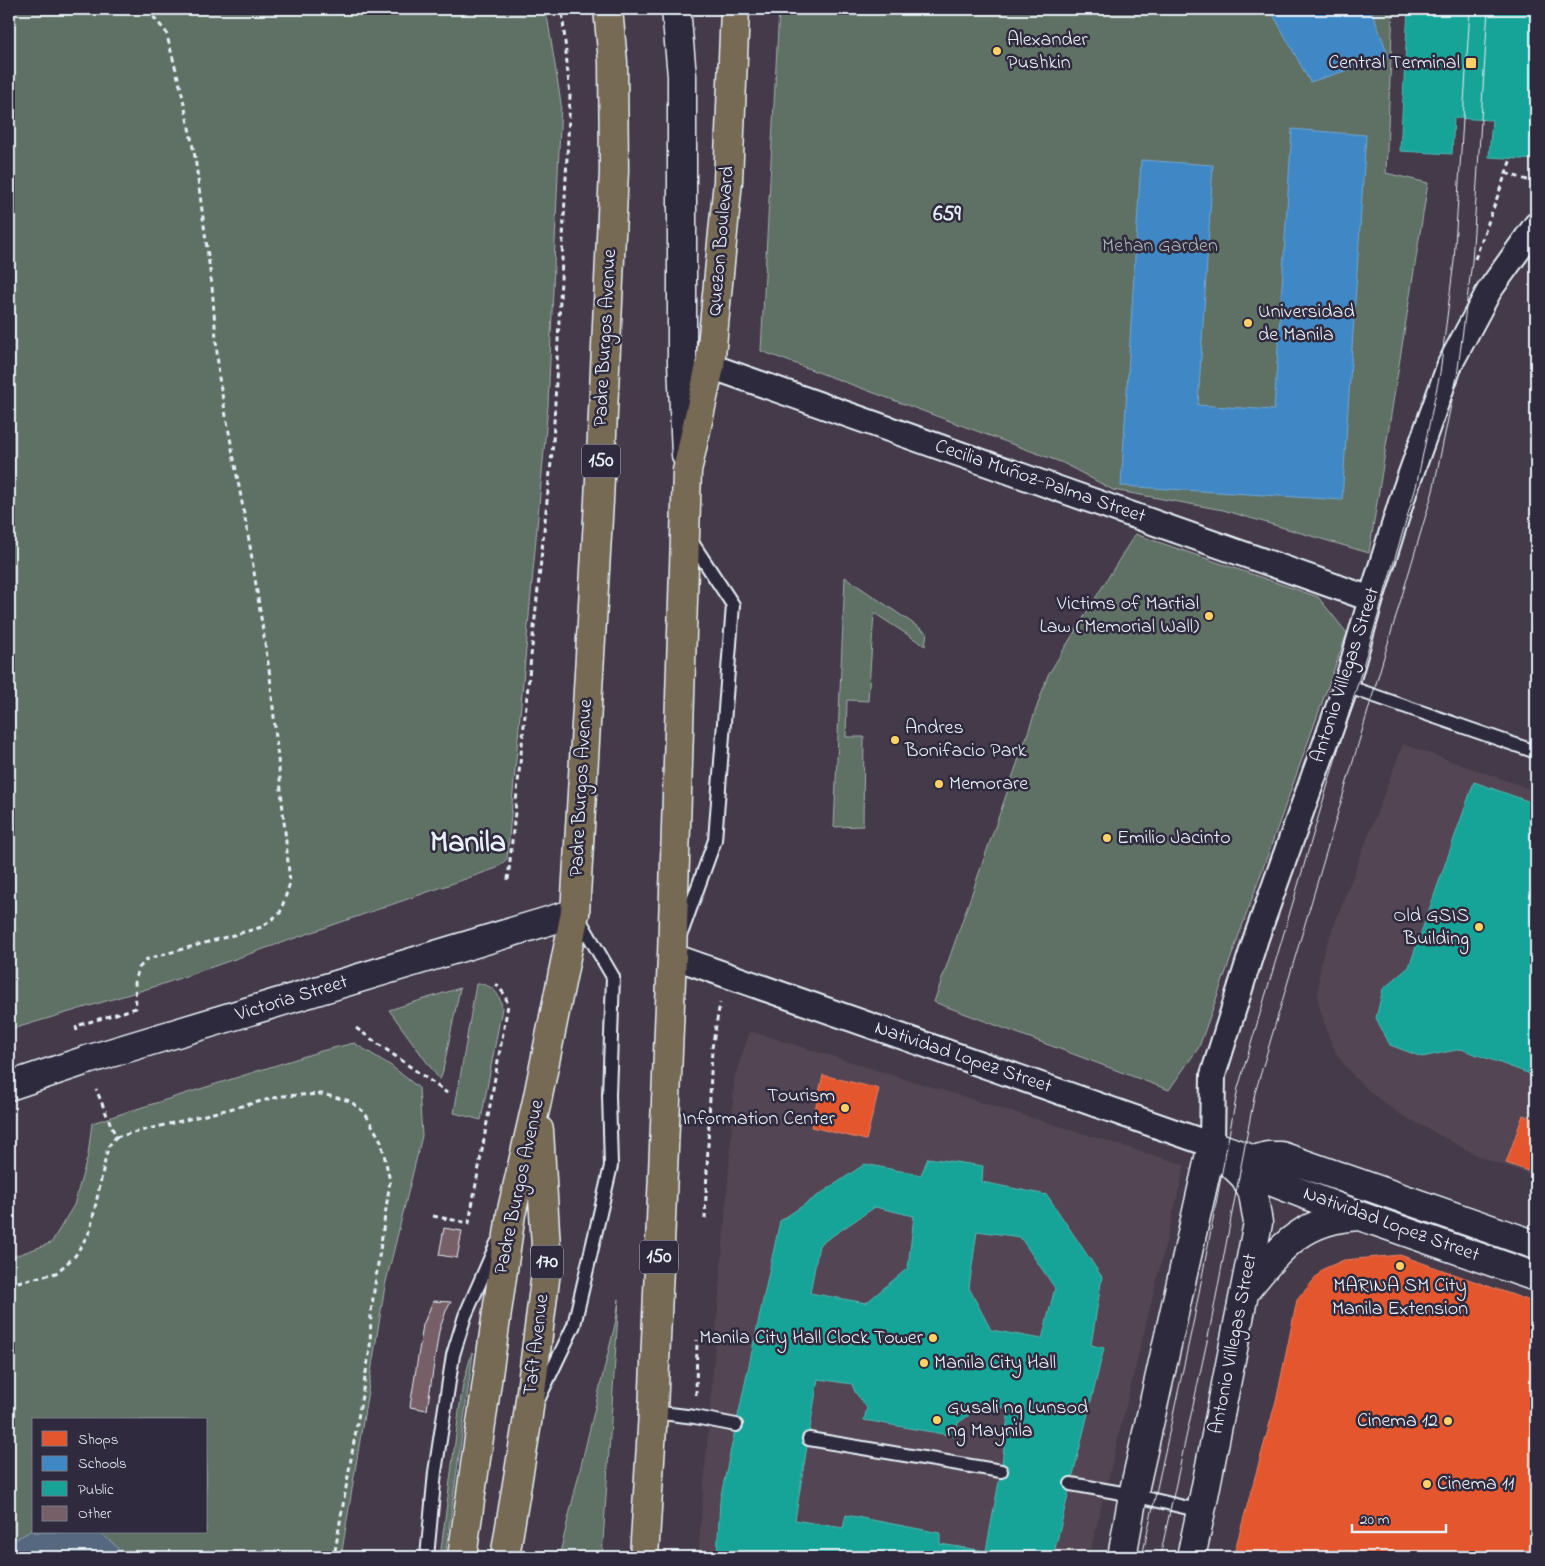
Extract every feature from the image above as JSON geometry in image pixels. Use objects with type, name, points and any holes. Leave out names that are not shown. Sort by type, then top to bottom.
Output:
[{"type":"main road","name":"Padre Burgos Avenue","points":[[462,1557],[510,1214],[537,1101],[575,913],[598,511],[614,170],[613,62],[608,9]]},
{"type":"main road","name":"Quezon Boulevard","points":[[687,471],[710,366],[728,181],[736,9]]},
{"type":"main road","name":"150","points":[[644,1557],[653,1412],[672,956],[687,471]]},
{"type":"main road","name":"Taft Avenue","points":[[505,1557],[527,1423],[547,1264],[537,1101]]},
{"type":"street","points":[[676,9],[682,76],[682,362],[687,471]]},
{"type":"street","name":"Antonio Villegas Street","points":[[1122,1557],[1134,1495],[1212,1145],[1214,1075],[1256,938],[1346,686],[1405,490],[1450,364],[1489,291],[1536,225]]},
{"type":"street","name":"Cecilia Muñoz-Palma Street","points":[[710,366],[1371,599]]},
{"type":"street","name":"Victoria Street","points":[[9,1086],[87,1060],[575,913]]},
{"type":"street","name":"Natividad Lopez Street","points":[[672,956],[1254,1160],[1268,1156],[1281,1156],[1536,1245]]},
{"type":"street","name":"Antonio Villegas Street","points":[[1191,1557],[1258,1223],[1253,1193],[1245,1177],[1212,1145]]},
{"type":"street","name":"Natividad Lopez Street","points":[[1254,1160],[1272,1182],[1360,1216],[1536,1277]]},
{"type":"street","points":[[1244,1292],[1283,1247],[1310,1227],[1342,1216],[1360,1216]]},
{"type":"lane","points":[[672,956],[715,840],[733,605],[685,532]]},
{"type":"lane","points":[[1346,686],[1536,752]]},
{"type":"lane","points":[[527,1423],[574,1326],[611,1166],[609,1095],[613,977],[575,913]]},
{"type":"lane","points":[[427,1557],[435,1472],[453,1355],[465,1316],[510,1214]]},
{"type":"lane","points":[[653,1412],[695,1417],[736,1425]]},
{"type":"lane","points":[[809,1439],[1001,1472]]},
{"type":"lane","points":[[1071,1484],[1134,1495],[1201,1511]]},
{"type":"path","points":[[116,1138],[92,1079],[76,1026],[136,1008],[135,981],[139,968],[147,959],[262,927],[280,913],[290,883],[270,676],[250,546],[219,378],[212,286],[195,157],[181,89],[166,32],[147,9]]},
{"type":"path","points":[[508,880],[553,443],[570,96],[562,9]]},
{"type":"path","points":[[1506,173],[1536,183]]},
{"type":"path","points":[[705,1219],[712,1048],[725,975]]},
{"type":"path","points":[[433,1216],[470,1223],[508,1005],[505,995],[496,984]]},
{"type":"path","points":[[356,1028],[447,1093]]},
{"type":"path","points":[[9,1284],[56,1273],[75,1256],[90,1231],[108,1147],[116,1138],[282,1096],[322,1094],[350,1101],[365,1113],[381,1141],[390,1181],[371,1312],[370,1349],[334,1557]]},
{"type":"path","points":[[695,1417],[697,1340]]},
{"type":"shaded area","points":[[1403,744],[1536,791],[1536,1177],[1480,1157],[1398,1113],[1372,1094],[1354,1077],[1339,1058],[1329,1038],[1322,1016],[1318,1001],[1322,957]]},
{"type":"shaded area","points":[[750,1031],[1185,1165],[1089,1557],[698,1557],[730,1155],[734,1078]]},
{"type":"green space","points":[[9,9],[546,9],[561,103],[548,406],[507,859],[497,868],[160,985],[9,1030]]},
{"type":"green space","name":"Mehan Garden","points":[[779,9],[1393,9],[1386,173],[1428,183],[1369,553],[1223,510],[1113,490],[1063,463],[761,351]]},
{"type":"green space","points":[[1135,534],[1318,597],[1347,633],[1199,1047],[1169,1090],[934,1002],[1048,675]]},
{"type":"green space","points":[[845,577],[927,633],[925,646],[874,613],[868,701],[847,700],[846,737],[864,737],[863,826],[834,827]]},
{"type":"green space","points":[[476,984],[486,985],[494,990],[502,1008],[481,1120],[454,1113]]},
{"type":"green space","points":[[460,988],[442,1075],[439,1079],[389,1010]]},
{"type":"green space","points":[[354,1043],[390,1065],[419,1088],[422,1136],[385,1286],[341,1557],[9,1557],[9,1258],[51,1243],[74,1205],[88,1155],[92,1123],[321,1051]]},
{"type":"green space","points":[[619,1299],[602,1557],[559,1557],[616,1320]]},
{"type":"green space","points":[[472,1352],[445,1557],[440,1557],[463,1384]]},
{"type":"water","points":[[32,1530],[32,1534],[102,1534],[114,1544],[125,1557],[9,1557],[9,1543]]},
{"type":"building: Shops","name":"Tourism Information Center","points":[[823,1075],[879,1089],[866,1140],[811,1127]]},
{"type":"building: Shops","points":[[1523,1115],[1536,1120],[1536,1174],[1506,1163]]},
{"type":"building: Shops","points":[[1400,1255],[1536,1303],[1536,1557],[1233,1557],[1277,1397],[1297,1300],[1323,1269],[1344,1260]]},
{"type":"building: Schools","points":[[1270,9],[1371,9],[1389,57],[1310,82]]},
{"type":"building: Schools","points":[[1292,129],[1366,135],[1342,500],[1121,486],[1141,160],[1213,165],[1198,405],[1274,410]]},
{"type":"building: Public","name":"Central Terminal","points":[[1408,9],[1536,9],[1536,160],[1489,157],[1492,120],[1454,118],[1452,154],[1400,151]]},
{"type":"building: Public","name":"Old GSIS Building","points":[[1474,782],[1536,804],[1536,1076],[1461,1049],[1422,1057],[1390,1045],[1376,1018],[1383,989],[1409,967]]},
{"type":"building: Public","name":"Manila City Hall","points":[[928,1158],[983,1166],[982,1182],[1047,1195],[1102,1277],[1091,1345],[1104,1348],[1053,1557],[717,1557],[720,1500],[780,1221],[865,1164],[921,1175]],"holes":[[[875,1207],[914,1216],[908,1268],[866,1303],[810,1293],[819,1245]],[[977,1231],[1020,1237],[1055,1288],[1042,1339],[991,1330],[969,1288]],[[818,1379],[852,1384],[855,1392],[867,1408],[864,1420],[954,1436],[958,1423],[975,1411],[980,1403],[1009,1409],[1001,1471],[986,1551],[940,1544],[940,1533],[846,1515],[843,1528],[795,1520]]]},
{"type":"building: Other","points":[[444,1228],[462,1231],[457,1258],[439,1255]]},
{"type":"building: Other","points":[[433,1301],[451,1302],[439,1331],[427,1410],[410,1407],[423,1325]]},
{"type":"tram line","points":[[1142,1557],[1194,1319],[1238,1088],[1416,487],[1440,373],[1454,261],[1470,9]]},
{"type":"tram line","points":[[1160,1557],[1211,1323],[1255,1093],[1433,491],[1457,376],[1472,262],[1488,9]]},
{"type":"place","name":"Alexander Pushkin","points":[[997,51]]},
{"type":"place","name":"Central Terminal","points":[[1471,63]]},
{"type":"place","name":"Universidad de Manila","points":[[1248,323]]},
{"type":"place","name":"Victims of Martial Law (Memorial Wall)","points":[[1209,616]]},
{"type":"place","name":"Andres Bonifacio Park","points":[[895,740]]},
{"type":"place","name":"Memorare","points":[[939,784]]},
{"type":"place","name":"Emilio Jacinto","points":[[1107,838]]},
{"type":"place","name":"Old GSIS Building","points":[[1479,927]]},
{"type":"place","name":"Tourism Information Center","points":[[845,1108]]},
{"type":"place","name":"MARINA SM City Manila Extension","points":[[1400,1266]]},
{"type":"place","name":"Manila City Hall Clock Tower","points":[[933,1338]]},
{"type":"place","name":"Manila City Hall","points":[[924,1363]]},
{"type":"place","name":"Gusali ng Lunsod ng Maynila","points":[[937,1420]]},
{"type":"place","name":"Cinema 12","points":[[1448,1421]]},
{"type":"place","name":"Cinema 11","points":[[1427,1484]]},
{"type":"district","name":"659","points":[[947,215]]},
{"type":"district","name":"Manila","points":[[468,844]]}]
